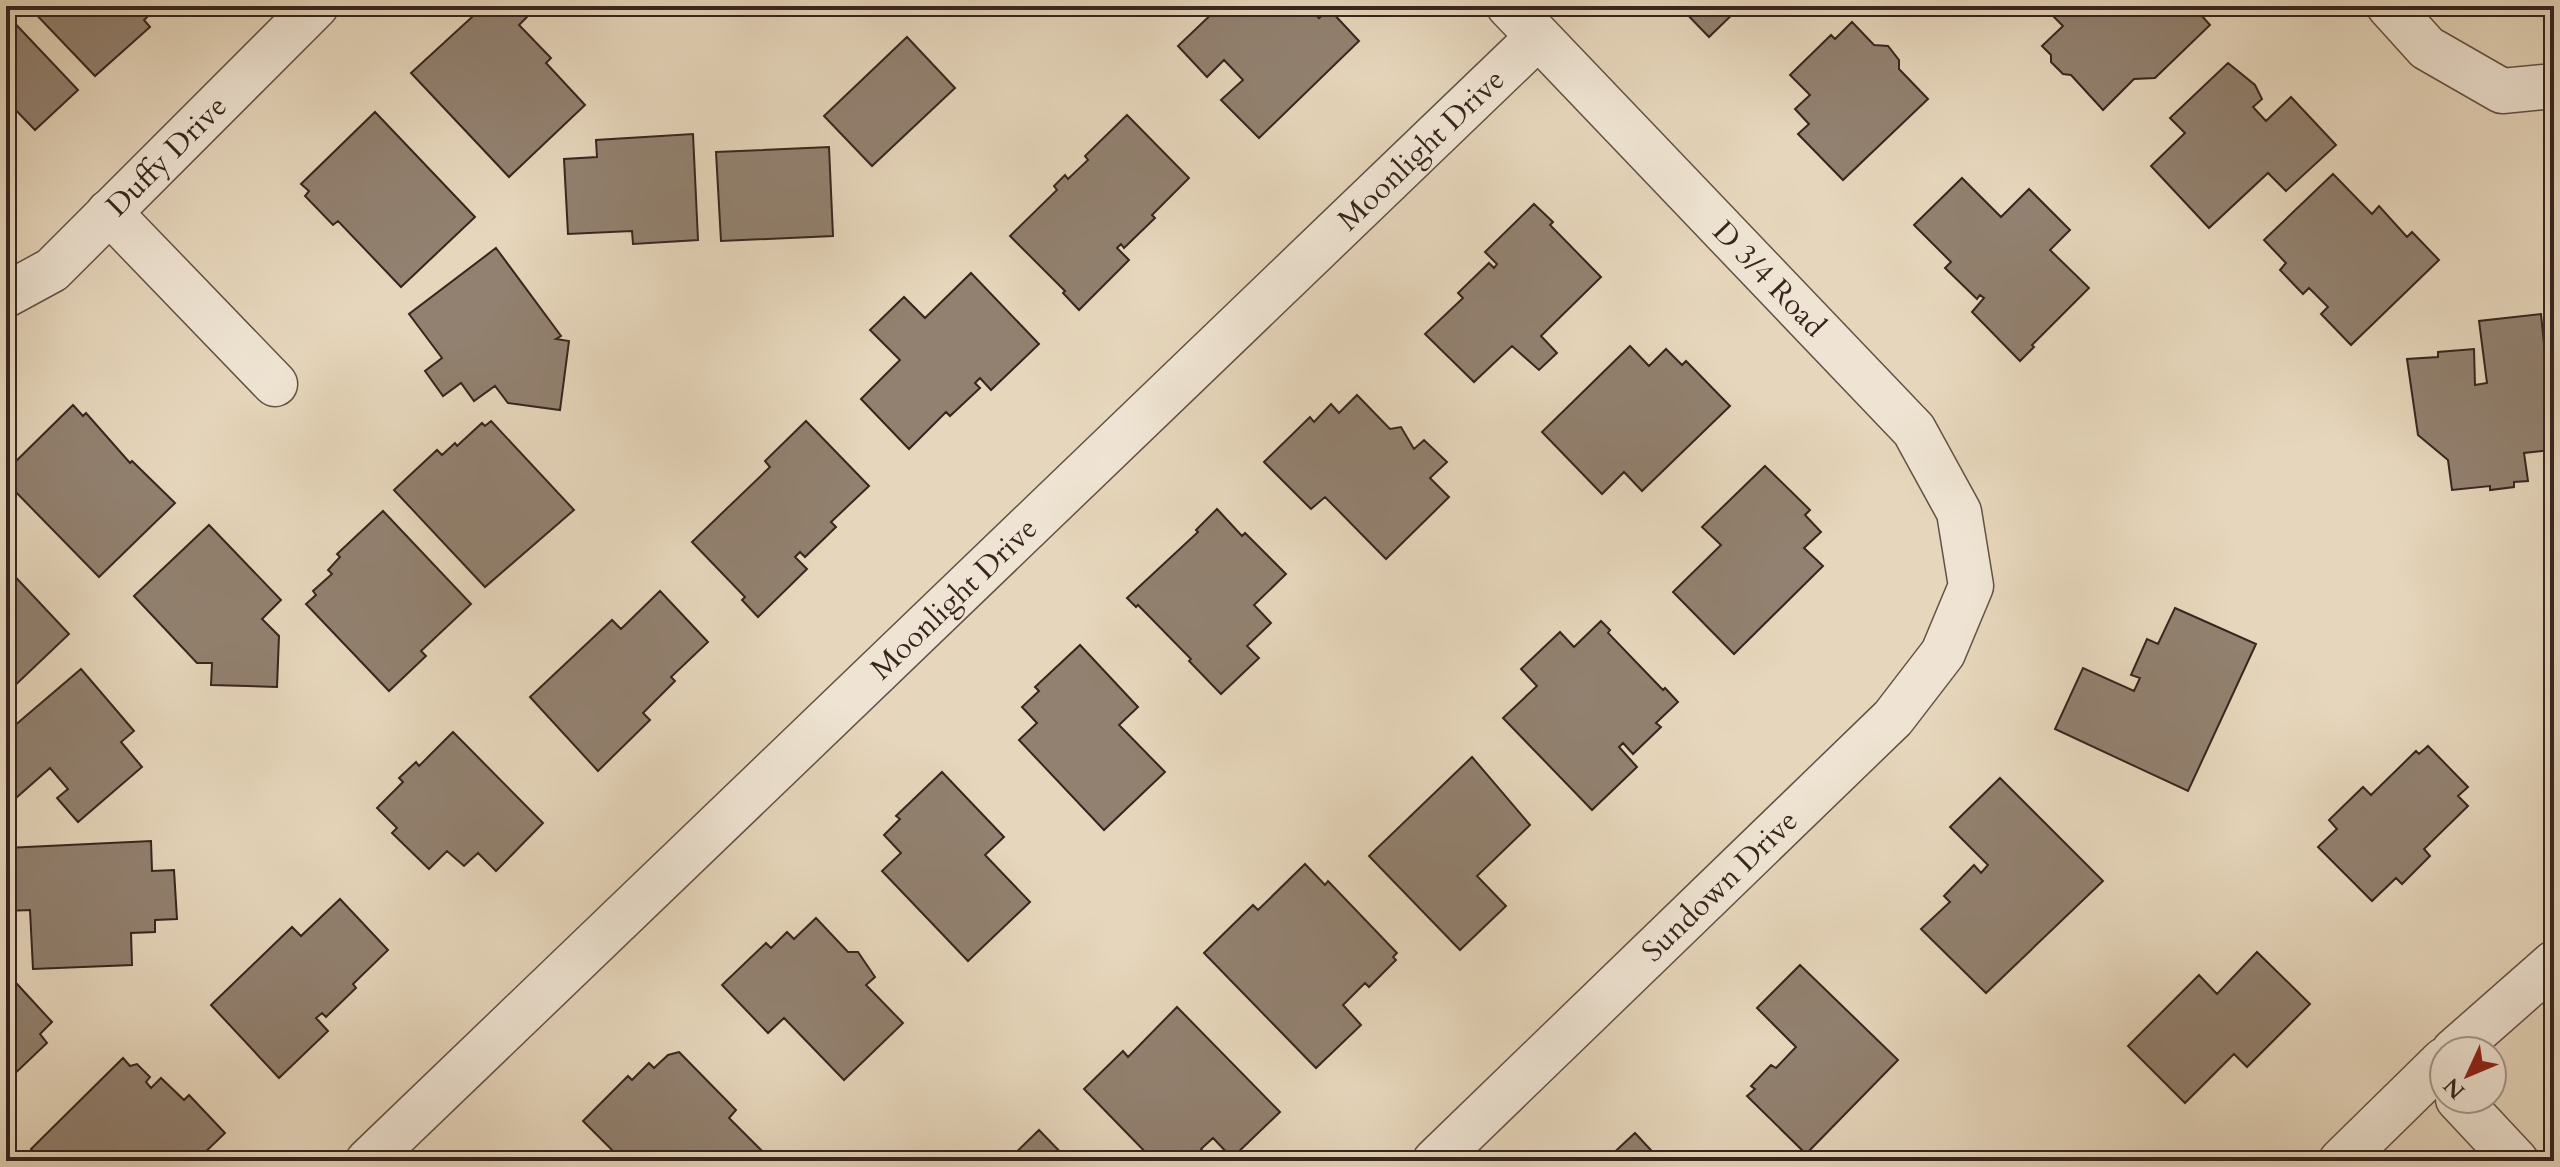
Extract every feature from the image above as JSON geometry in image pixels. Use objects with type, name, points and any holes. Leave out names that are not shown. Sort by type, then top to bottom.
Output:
[{"type":"street","name":"Duffy Drive","points":[[6,295],[52,270],[316,6]]},
{"type":"street","points":[[2389,6],[2427,48],[2502,91],[2554,86]]},
{"type":"street","name":"D 3/4 Road","points":[[1523,21],[1914,430],[1959,512],[1971,586]]},
{"type":"street","name":"Moonlight Drive","points":[[368,1161],[1523,21]]},
{"type":"street","points":[[109,212],[275,384]]},
{"type":"street","name":"Sundown Drive","points":[[1435,1161],[1893,718],[1943,653],[1971,586]]},
{"type":"street","points":[[2483,1035],[2554,963]]},
{"type":"street","points":[[2341,1161],[2428,1088]]},
{"type":"street","points":[[2479,1115],[2516,1161]]},
{"type":"building","points":[[28,6],[159,6],[144,20],[150,27],[95,76]]},
{"type":"building","points":[[484,6],[527,6],[532,12],[519,25],[551,58],[546,63],[585,105],[509,177],[411,73]]},
{"type":"building","points":[[1220,6],[1311,6],[1309,8],[1319,18],[1329,9],[1359,41],[1259,138],[1221,100],[1243,80],[1224,60],[1207,77],[1178,46]]},
{"type":"building","points":[[1679,6],[1741,6],[1709,37]]},
{"type":"building","points":[[2047,6],[2193,6],[2210,25],[2155,78],[2134,79],[2103,110],[2071,75],[2063,74],[2051,62],[2051,55],[2042,46],[2063,26],[2046,9]]},
{"type":"building","points":[[6,14],[78,90],[35,130],[6,100]]},
{"type":"building","points":[[1852,22],[1874,45],[1888,46],[1899,60],[1899,69],[1928,99],[1843,180],[1798,134],[1809,124],[1795,109],[1810,95],[1790,75],[1831,35],[1835,39]]},
{"type":"building","points":[[907,37],[955,88],[872,166],[824,116]]},
{"type":"building","points":[[2228,63],[2255,85],[2262,99],[2253,107],[2266,121],[2291,97],[2336,145],[2286,191],[2268,173],[2209,228],[2151,166],[2185,133],[2170,118]]},
{"type":"building","points":[[375,112],[475,217],[401,287],[338,221],[333,225],[305,196],[309,191],[301,184]]},
{"type":"building","points":[[1127,115],[1189,178],[1152,215],[1155,218],[1124,248],[1121,244],[1117,248],[1129,260],[1079,310],[1063,293],[1065,291],[1010,236],[1057,190],[1054,186],[1065,175],[1068,179],[1088,160],[1085,156]]},
{"type":"building","points":[[693,134],[698,240],[633,244],[632,231],[568,234],[564,159],[597,157],[596,140]]},
{"type":"building","points":[[829,147],[833,236],[721,241],[716,152]]},
{"type":"building","points":[[2333,174],[2372,214],[2379,206],[2407,237],[2412,232],[2439,260],[2351,345],[2321,314],[2328,307],[2309,288],[2303,294],[2280,270],[2286,263],[2264,240]]},
{"type":"building","points":[[1962,178],[2001,217],[2029,189],[2070,230],[2050,250],[2089,288],[2020,361],[1972,312],[1984,298],[1980,295],[1977,299],[1945,268],[1951,262],[1914,225]]},
{"type":"building","points":[[1534,204],[1553,222],[1550,225],[1601,277],[1541,336],[1557,353],[1539,370],[1512,346],[1474,382],[1425,334],[1463,298],[1458,293],[1489,263],[1494,268],[1497,264],[1485,252]]},
{"type":"building","points":[[496,248],[561,336],[556,339],[569,341],[560,410],[508,403],[495,386],[474,401],[461,383],[443,396],[425,371],[442,358],[409,314]]},
{"type":"building","points":[[971,273],[1039,344],[991,390],[980,378],[975,383],[980,388],[950,416],[946,412],[909,449],[861,399],[900,360],[870,330],[904,297],[925,318]]},
{"type":"building","points":[[2541,314],[2554,445],[2548,446],[2550,450],[2524,453],[2528,481],[2514,482],[2514,487],[2490,490],[2490,486],[2452,490],[2448,460],[2418,435],[2407,359],[2438,357],[2438,352],[2474,349],[2475,385],[2487,383],[2479,321]]},
{"type":"building","points":[[1630,346],[1649,366],[1666,349],[1682,365],[1686,361],[1730,406],[1642,491],[1624,472],[1602,494],[1542,432]]},
{"type":"building","points":[[1357,395],[1390,429],[1401,427],[1414,449],[1424,440],[1447,462],[1430,478],[1449,497],[1386,559],[1325,497],[1311,509],[1264,462],[1310,417],[1314,422],[1331,404],[1339,413]]},
{"type":"building","points":[[73,405],[83,416],[86,413],[130,463],[132,461],[175,503],[99,577],[6,482],[6,471]]},
{"type":"building","points":[[491,421],[574,510],[485,587],[394,490],[437,450],[442,455],[482,423],[485,426]]},
{"type":"building","points":[[806,421],[869,486],[831,522],[836,527],[805,557],[800,552],[795,557],[807,569],[758,617],[742,600],[745,597],[692,542],[770,467],[765,461]]},
{"type":"building","points":[[1765,466],[1810,510],[1805,515],[1821,532],[1804,548],[1823,566],[1734,654],[1673,592],[1721,545],[1702,527]]},
{"type":"building","points":[[1217,509],[1242,536],[1245,533],[1286,574],[1254,605],[1271,623],[1247,646],[1259,658],[1221,694],[1189,661],[1191,659],[1138,605],[1136,607],[1127,598],[1198,532],[1196,530]]},
{"type":"building","points":[[383,511],[471,604],[421,651],[426,656],[389,691],[306,604],[316,595],[313,591],[332,574],[328,570],[340,557],[337,554]]},
{"type":"building","points":[[209,525],[281,600],[262,619],[279,636],[277,687],[211,685],[212,663],[197,663],[134,596]]},
{"type":"building","points":[[6,567],[69,634],[6,694]]},
{"type":"building","points":[[660,591],[708,642],[671,677],[675,681],[643,713],[650,720],[598,771],[530,697],[612,620],[621,629]]},
{"type":"building","points":[[2175,608],[2256,644],[2188,791],[2055,729],[2083,668],[2134,691],[2140,678],[2131,675],[2147,639],[2158,644]]},
{"type":"building","points":[[1601,621],[1610,630],[1608,633],[1678,702],[1656,723],[1661,727],[1633,754],[1623,743],[1619,747],[1637,767],[1592,810],[1503,718],[1537,686],[1521,669],[1560,632],[1574,647]]},
{"type":"building","points":[[1080,645],[1138,707],[1119,725],[1165,772],[1104,830],[1019,740],[1037,723],[1022,707],[1039,691],[1035,687]]},
{"type":"building","points":[[81,669],[134,731],[121,742],[142,767],[78,822],[57,798],[68,789],[50,768],[8,805],[6,733]]},
{"type":"building","points":[[453,732],[543,823],[496,871],[478,853],[464,866],[447,851],[429,869],[392,833],[397,828],[377,808],[403,782],[399,778],[416,762],[419,766]]},
{"type":"building","points":[[2428,746],[2468,787],[2458,796],[2468,806],[2424,849],[2430,856],[2402,884],[2396,878],[2372,901],[2318,847],[2337,829],[2329,820],[2363,787],[2371,795],[2416,751],[2419,754]]},
{"type":"building","points":[[1472,757],[1530,825],[1477,876],[1506,906],[1460,950],[1369,856]]},
{"type":"building","points":[[942,772],[1004,837],[985,855],[1030,902],[968,961],[882,871],[901,853],[884,835],[900,819],[896,816]]},
{"type":"building","points":[[2000,778],[2103,881],[1986,993],[1921,929],[1950,902],[1944,896],[1974,865],[1981,873],[1988,865],[1950,827]]},
{"type":"building","points":[[151,841],[152,871],[174,870],[177,919],[155,920],[155,932],[131,933],[132,965],[33,969],[30,910],[6,911],[6,848]]},
{"type":"building","points":[[1305,864],[1325,885],[1328,881],[1397,953],[1393,957],[1396,960],[1369,987],[1365,983],[1343,1005],[1361,1025],[1316,1068],[1204,953],[1253,905],[1258,910]]},
{"type":"building","points":[[340,899],[388,950],[353,984],[356,988],[326,1017],[322,1013],[316,1018],[328,1031],[279,1078],[211,1005],[292,927],[301,936]]},
{"type":"building","points":[[816,918],[848,952],[858,952],[875,977],[866,985],[903,1023],[844,1080],[784,1018],[768,1033],[722,985],[766,943],[771,948],[787,932],[794,939]]},
{"type":"building","points":[[2257,952],[2310,1004],[2247,1067],[2234,1054],[2185,1103],[2128,1046],[2199,975],[2217,994]]},
{"type":"building","points":[[1800,965],[1898,1060],[1806,1154],[1747,1096],[1755,1089],[1751,1086],[1771,1065],[1776,1068],[1796,1047],[1757,1008]]},
{"type":"building","points":[[6,972],[52,1022],[40,1034],[47,1043],[6,1082]]},
{"type":"building","points":[[1177,1007],[1280,1112],[1232,1158],[1213,1138],[1201,1149],[1211,1161],[1154,1161],[1084,1089],[1123,1051],[1128,1057]]},
{"type":"building","points":[[679,1052],[736,1110],[729,1118],[766,1155],[760,1161],[652,1161],[645,1153],[637,1161],[623,1161],[583,1121],[628,1076],[632,1080],[649,1063],[654,1068],[668,1055]]},
{"type":"building","points":[[123,1058],[130,1066],[137,1064],[150,1077],[146,1082],[151,1088],[161,1078],[184,1100],[189,1095],[225,1133],[196,1161],[42,1161],[31,1149]]},
{"type":"building","points":[[1039,1130],[1069,1161],[1007,1161]]},
{"type":"building","points":[[1635,1133],[1661,1161],[1605,1161]]}]
